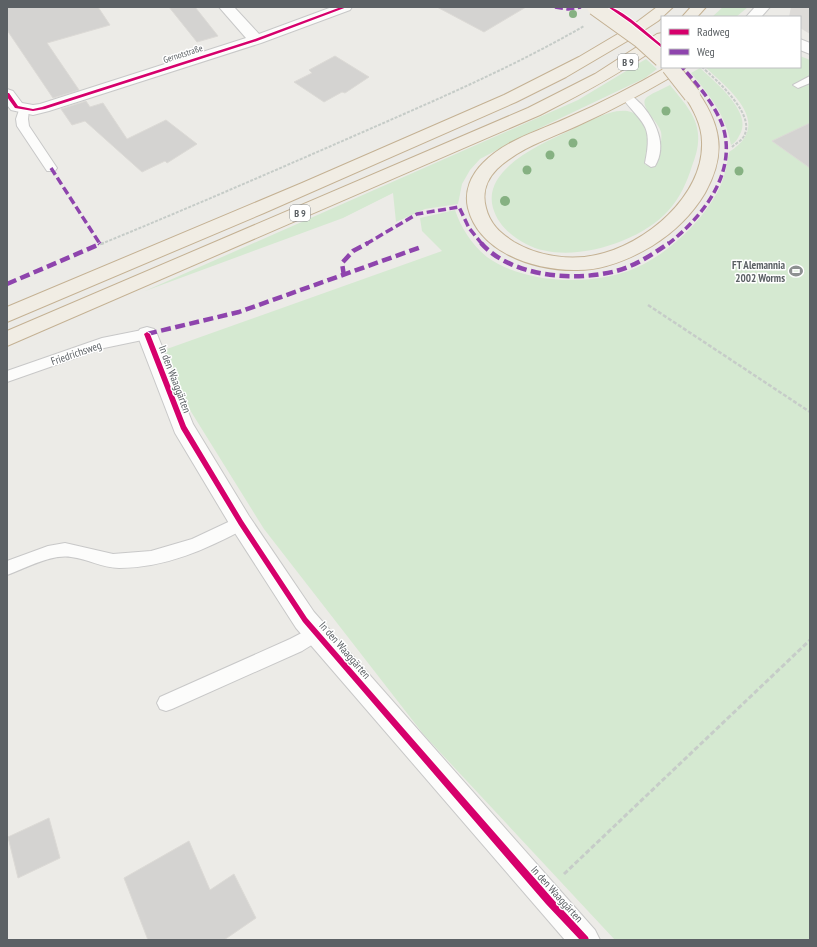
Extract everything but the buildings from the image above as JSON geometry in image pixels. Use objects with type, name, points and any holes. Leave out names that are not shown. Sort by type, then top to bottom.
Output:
[{"type":"highway","points":[[595,7],[641,40],[661,58]]},
{"type":"highway","name":"B 9","points":[[7,316],[459,122],[587,59],[666,7]]},
{"type":"highway","points":[[689,16],[698,7]]},
{"type":"highway","name":"B 9","points":[[7,339],[495,128],[591,84],[637,57],[661,38]]},
{"type":"highway","points":[[671,68],[692,95],[704,112],[711,133],[708,166],[702,181],[689,203],[672,221],[655,235],[623,254],[609,259],[575,264],[538,260],[520,253],[495,238],[480,218],[475,196],[477,184],[491,165],[520,146],[626,96],[676,68]]},
{"type":"street","points":[[226,7],[256,40]]},
{"type":"street","name":"Gernotstraße","points":[[24,110],[43,108],[256,40],[345,7]]},
{"type":"street","points":[[754,16],[763,7]]},
{"type":"street","points":[[801,44],[810,49]]},
{"type":"street","points":[[7,94],[17,107],[24,110]]},
{"type":"street","name":"In den Waaggärten","points":[[147,334],[183,427],[241,523],[305,620],[543,894],[585,940]]},
{"type":"lane","points":[[798,85],[810,79]]},
{"type":"lane","points":[[626,96],[640,110],[654,131],[655,148],[651,163]]},
{"type":"lane","points":[[24,110],[22,119],[23,126],[52,168]]},
{"type":"lane","name":"Friedrichsweg","points":[[7,377],[102,343],[147,334]]},
{"type":"lane","points":[[7,568],[58,550],[70,550],[101,559],[118,562],[163,556],[218,535],[241,523]]},
{"type":"lane","points":[[166,703],[296,645],[317,633]]},
{"type":"path","points":[[100,244],[210,200],[449,95],[545,49],[588,24]]},
{"type":"path","points":[[703,68],[732,96],[746,116],[745,133],[737,145],[726,151]]},
{"type":"path","points":[[648,305],[810,412]]},
{"type":"path","points":[[543,894],[810,640]]},
{"type":"shaded area","points":[[791,7],[810,7],[810,34],[801,29],[801,16],[789,16]]},
{"type":"green space","points":[[723,7],[748,7],[737,16],[713,16]]},
{"type":"green space","points":[[801,56],[810,60],[810,940],[615,940],[424,735],[264,529],[190,410],[164,350],[442,251],[422,231],[420,218],[455,210],[460,223],[468,236],[487,257],[504,267],[522,274],[543,278],[586,280],[607,277],[644,264],[677,241],[688,231],[706,210],[714,199],[722,183],[729,152],[742,141],[748,130],[748,119],[743,108],[726,86],[706,68],[801,68]]},
{"type":"green space","points":[[646,59],[657,69],[645,78],[521,137],[480,159],[470,170],[462,184],[458,204],[425,209],[396,222],[393,193],[343,218],[145,291],[578,100]]},
{"type":"green space","points":[[700,68],[715,81],[731,99],[742,118],[743,127],[737,140],[731,145],[729,134],[716,106],[691,73]]},
{"type":"green space","points":[[670,85],[695,120],[698,142],[695,158],[683,190],[668,211],[655,223],[639,233],[602,248],[581,252],[561,253],[543,250],[526,244],[510,234],[502,225],[493,208],[492,194],[496,181],[505,170],[516,160],[530,151],[591,120],[616,111],[631,112],[638,116],[643,121],[648,135],[649,143],[645,165],[654,166],[660,145],[661,132],[647,109],[645,100],[650,95]]},
{"type":"marked path","points":[[555,7],[568,9],[581,7]]},
{"type":"marked path","points":[[344,276],[342,263],[353,251],[417,214],[459,207],[469,228],[484,246],[502,259],[524,269],[547,275],[571,277],[595,276],[617,271],[637,263],[657,251],[677,237],[695,220],[710,200],[721,179],[726,157],[725,135],[714,107],[702,90],[683,68]]},
{"type":"marked path","points":[[7,284],[100,244],[51,168]]},
{"type":"marked path","points":[[147,334],[239,312],[421,247]]},
{"type":"cycle path","points":[[7,94],[17,107],[33,110],[43,108],[256,40],[345,7]]},
{"type":"cycle path","points":[[610,7],[632,22],[661,46]]},
{"type":"cycle path","points":[[147,334],[183,427],[241,523],[305,620],[549,901],[585,940]]},
{"type":"place","name":"FT Alemannia 2002 Worms","points":[[796,271]]}]
